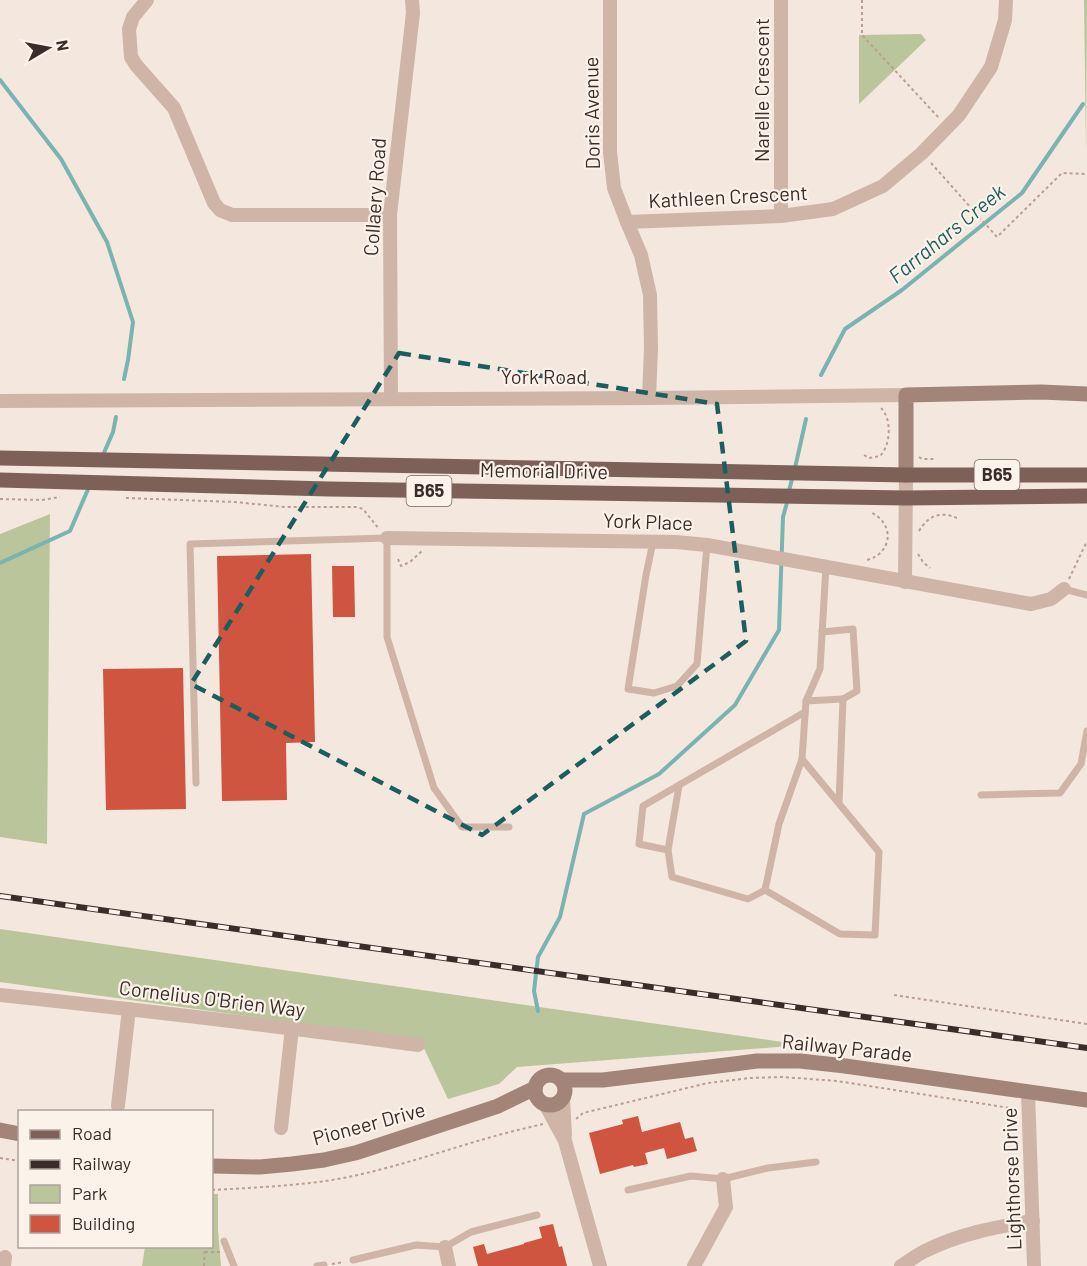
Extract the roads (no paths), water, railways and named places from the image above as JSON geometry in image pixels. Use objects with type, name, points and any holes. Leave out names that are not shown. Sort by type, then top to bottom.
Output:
[{"type":"main road","name":"York Road","points":[[906,395],[1087,393]]},
{"type":"main road","points":[[906,395],[906,476]]},
{"type":"main road","name":"Memorial Drive","points":[[0,458],[906,476],[1087,475]]},
{"type":"main road","name":"Memorial Drive","points":[[0,480],[341,489],[758,496],[906,498],[1087,496]]},
{"type":"main road","name":"Railway Parade","points":[[563,1091],[603,1080],[734,1064],[779,1061],[825,1063],[1087,1100]]},
{"type":"main road","points":[[546,1075],[557,1076],[563,1091],[554,1105],[540,1098],[537,1081],[546,1075]]},
{"type":"main road","name":"Pioneer Drive","points":[[213,1166],[260,1167],[324,1160],[379,1146],[498,1106],[540,1098]]},
{"type":"main road","points":[[0,1130],[18,1134]]},
{"type":"street","points":[[147,0],[133,17],[129,30],[131,57],[135,65],[174,108],[214,203],[220,210],[232,215],[390,215]]},
{"type":"street","name":"Collaery Road","points":[[391,398],[390,215],[413,13],[412,0]]},
{"type":"street","name":"Doris Avenue","points":[[610,0],[610,152],[614,188],[641,255],[650,295],[649,398]]},
{"type":"street","name":"Narelle Crescent","points":[[781,0],[781,216]]},
{"type":"street","name":"Kathleen Crescent","points":[[627,222],[781,216],[833,209],[883,186],[922,153],[959,115],[991,67],[1005,20],[1005,0]]},
{"type":"street","name":"York Road","points":[[0,401],[906,395]]},
{"type":"street","points":[[905,582],[906,476]]},
{"type":"street","name":"York Place","points":[[387,538],[653,542],[707,545],[1030,604],[1051,599],[1064,589]]},
{"type":"street","name":"Cornelius O'Brien Way","points":[[0,995],[292,1028],[418,1045]]},
{"type":"street","points":[[118,1106],[129,1009]]},
{"type":"street","points":[[280,1128],[292,1028]]},
{"type":"street","points":[[563,1091],[559,1120],[600,1266]]},
{"type":"street","name":"Lighthorse Drive","points":[[1028,1092],[1034,1266]]},
{"type":"street","points":[[540,1098],[559,1120]]},
{"type":"street","points":[[694,1266],[726,1207],[723,1179]]},
{"type":"street","points":[[901,1266],[923,1252],[961,1235],[1033,1221]]},
{"type":"street","points":[[445,1247],[449,1266]]},
{"type":"lane","points":[[196,783],[190,544],[387,538],[387,637],[434,788],[462,827],[510,827]]},
{"type":"lane","points":[[653,542],[628,689],[654,693],[676,686],[697,664],[707,545]]},
{"type":"lane","points":[[765,890],[779,824],[802,759],[806,701],[820,669],[826,566]]},
{"type":"lane","points":[[1064,589],[1087,596]]},
{"type":"lane","points":[[806,701],[843,699],[857,691],[853,629],[822,632]]},
{"type":"lane","points":[[839,803],[843,699]]},
{"type":"lane","points":[[668,850],[639,844],[643,806],[806,712]]},
{"type":"lane","points":[[981,795],[1060,793],[1081,764],[1087,731]]},
{"type":"lane","points":[[765,890],[840,933],[875,935],[879,852],[802,759]]},
{"type":"lane","points":[[679,786],[668,850],[672,878],[748,899],[765,890]]},
{"type":"lane","points":[[628,1190],[691,1176],[723,1179],[768,1168],[816,1162]]},
{"type":"lane","points":[[353,1260],[416,1245],[445,1247],[471,1232],[537,1215]]},
{"type":"lane","points":[[224,1241],[234,1266]]},
{"type":"lane","points":[[317,1266],[324,1265]]},
{"type":"waterway","points":[[0,80],[61,159],[107,242],[133,322],[124,379]]},
{"type":"waterway","name":"Farrahars Creek","points":[[821,375],[845,329],[902,290],[1022,193],[1083,104]]},
{"type":"waterway","points":[[103,455],[113,432],[116,417]]},
{"type":"waterway","name":"Farrahars Creek","points":[[795,468],[806,419]]},
{"type":"waterway","name":"Farrahars Creek","points":[[789,491],[793,475]]},
{"type":"waterway","points":[[0,563],[70,531],[89,487]]},
{"type":"waterway","name":"Farrahars Creek","points":[[538,1011],[534,991],[538,957],[560,917],[584,814],[659,774],[735,705],[779,630],[783,517],[788,499]]},
{"type":"railway","points":[[0,896],[1087,1048]]}]
